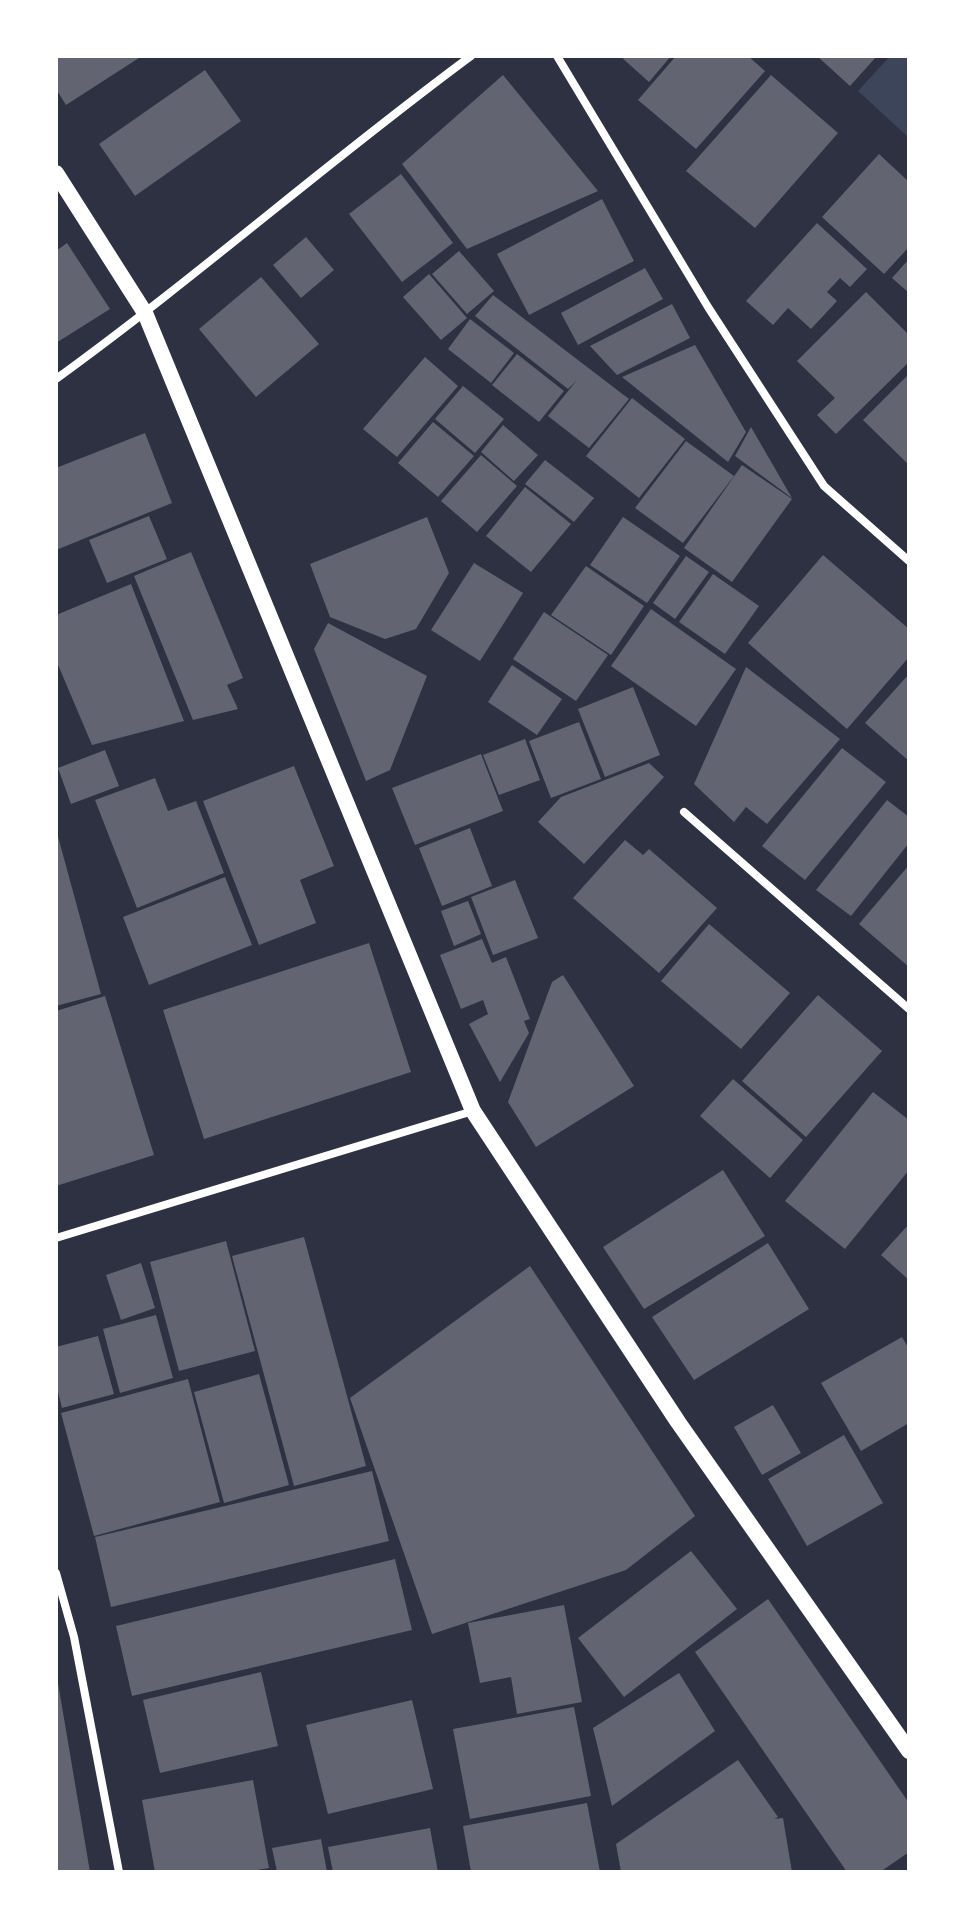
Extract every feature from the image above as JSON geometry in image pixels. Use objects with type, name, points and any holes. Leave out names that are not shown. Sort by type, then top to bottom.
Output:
[{"type":"main road","points":[[56,173],[145,313],[473,1111],[678,1422],[909,1751]]},
{"type":"street","points":[[56,379],[145,313],[384,120],[471,56]]},
{"type":"street","points":[[557,56],[708,307],[824,486],[909,561]]},
{"type":"street","points":[[684,812],[909,1009]]},
{"type":"street","points":[[56,1238],[473,1111]]},
{"type":"street","points":[[56,1573],[74,1637],[119,1872]]},
{"type":"shaded area","points":[[890,56],[909,56],[909,138],[858,91]]},
{"type":"building","points":[[56,56],[142,56],[66,105],[56,89]]},
{"type":"building","points":[[620,56],[671,56],[649,82]]},
{"type":"building","points":[[676,56],[748,56],[765,71],[696,149],[638,100]]},
{"type":"building","points":[[817,56],[877,56],[850,86]]},
{"type":"building","points":[[205,70],[241,121],[135,196],[99,144]]},
{"type":"building","points":[[503,75],[598,191],[467,249],[402,164]]},
{"type":"building","points":[[771,75],[838,133],[755,228],[686,171]]},
{"type":"building","points":[[879,154],[909,182],[909,247],[884,274],[822,217]]},
{"type":"building","points":[[401,174],[453,243],[402,282],[349,214]]},
{"type":"building","points":[[602,199],[634,261],[529,315],[497,254]]},
{"type":"building","points":[[817,223],[867,269],[850,287],[840,278],[827,292],[837,301],[811,329],[788,308],[773,325],[746,301]]},
{"type":"building","points":[[306,237],[334,270],[301,298],[273,265]]},
{"type":"building","points":[[67,243],[110,309],[56,343],[56,251]]},
{"type":"building","points":[[459,251],[494,291],[467,314],[432,274]]},
{"type":"building","points":[[909,259],[909,293],[892,278]]},
{"type":"building","points":[[645,268],[663,299],[578,345],[561,313]]},
{"type":"building","points":[[429,274],[467,318],[441,340],[403,297]]},
{"type":"building","points":[[261,277],[319,344],[256,397],[199,329]]},
{"type":"building","points":[[866,292],[909,335],[909,362],[836,434],[817,415],[835,398],[797,361]]},
{"type":"building","points":[[493,295],[629,399],[589,448],[548,416],[577,380],[568,389],[475,316]]},
{"type":"building","points":[[672,304],[690,338],[617,375],[590,346]]},
{"type":"building","points":[[470,319],[514,353],[491,383],[448,349]]},
{"type":"building","points":[[695,345],[746,432],[728,462],[622,377]]},
{"type":"building","points":[[517,354],[564,391],[539,422],[492,385]]},
{"type":"building","points":[[425,357],[458,386],[397,457],[363,429]]},
{"type":"building","points":[[909,374],[909,465],[863,420]]},
{"type":"building","points":[[463,386],[504,419],[475,453],[435,419]]},
{"type":"building","points":[[632,398],[685,439],[639,498],[586,456]]},
{"type":"building","points":[[433,422],[474,456],[438,497],[398,463]]},
{"type":"building","points":[[503,425],[538,455],[514,481],[481,452]]},
{"type":"building","points":[[751,427],[792,498],[735,456]]},
{"type":"building","points":[[145,433],[172,503],[56,550],[56,468]]},
{"type":"building","points":[[686,441],[734,476],[683,543],[635,508]]},
{"type":"building","points":[[481,455],[517,486],[477,532],[441,501]]},
{"type":"building","points":[[545,460],[594,498],[574,522],[525,484]]},
{"type":"building","points":[[742,465],[792,499],[732,582],[684,548]]},
{"type":"building","points":[[525,487],[571,524],[531,572],[486,536]]},
{"type":"building","points":[[149,516],[167,559],[107,583],[89,540]]},
{"type":"building","points":[[427,517],[449,573],[416,629],[385,639],[330,617],[310,564]]},
{"type":"building","points":[[623,517],[680,556],[647,603],[590,565]]},
{"type":"building","points":[[191,552],[243,678],[227,685],[238,709],[193,720],[134,576]]},
{"type":"building","points":[[823,555],[909,629],[909,657],[847,729],[748,643]]},
{"type":"building","points":[[686,556],[709,572],[675,619],[653,603]]},
{"type":"building","points":[[474,563],[523,593],[480,661],[431,630]]},
{"type":"building","points":[[586,566],[644,606],[611,655],[551,615]]},
{"type":"building","points":[[713,574],[759,606],[725,654],[679,622]]},
{"type":"building","points":[[131,584],[184,721],[92,745],[56,660],[56,615]]},
{"type":"building","points":[[651,609],[736,669],[696,726],[611,666]]},
{"type":"building","points":[[544,612],[608,655],[576,701],[513,659]]},
{"type":"building","points":[[328,623],[427,676],[390,770],[366,781],[314,649]]},
{"type":"building","points":[[512,665],[562,699],[537,735],[488,702]]},
{"type":"building","points":[[746,667],[840,739],[767,824],[746,807],[734,822],[694,784]]},
{"type":"building","points":[[909,674],[909,761],[865,723]]},
{"type":"building","points":[[633,687],[660,755],[605,777],[578,709]]},
{"type":"building","points":[[579,722],[601,779],[551,798],[529,741]]},
{"type":"building","points":[[525,739],[540,780],[499,795],[483,755]]},
{"type":"building","points":[[842,748],[886,782],[805,880],[762,846]]},
{"type":"building","points":[[105,750],[119,786],[71,804],[58,768]]},
{"type":"building","points":[[481,754],[503,811],[415,845],[392,788]]},
{"type":"building","points":[[649,763],[664,777],[584,864],[538,822],[561,797]]},
{"type":"building","points":[[294,766],[334,866],[300,880],[316,923],[259,945],[203,801]]},
{"type":"building","points":[[155,778],[168,811],[196,801],[224,873],[137,908],[95,800]]},
{"type":"building","points":[[887,800],[909,817],[909,843],[851,916],[816,890]]},
{"type":"building","points":[[470,828],[492,886],[442,906],[419,848]]},
{"type":"building","points":[[56,834],[101,994],[56,1006]]},
{"type":"building","points":[[625,840],[643,855],[649,849],[717,908],[659,973],[573,898]]},
{"type":"building","points":[[909,865],[909,967],[859,924]]},
{"type":"building","points":[[225,877],[252,945],[149,985],[123,917]]},
{"type":"building","points":[[515,880],[538,938],[493,955],[471,897]]},
{"type":"building","points":[[468,901],[481,934],[454,946],[441,911]]},
{"type":"building","points":[[709,924],[790,993],[741,1049],[661,981]]},
{"type":"building","points":[[482,939],[492,963],[506,957],[530,1019],[524,1021],[529,1033],[500,1082],[469,1024],[488,1014],[483,1000],[461,1009],[440,955]]},
{"type":"building","points":[[369,943],[411,1072],[204,1139],[163,1010]]},
{"type":"building","points":[[563,975],[634,1086],[536,1147],[508,1102],[552,982]]},
{"type":"building","points":[[818,995],[882,1051],[806,1137],[742,1081]]},
{"type":"building","points":[[105,996],[154,1155],[56,1186],[56,1011]]},
{"type":"building","points":[[733,1079],[803,1140],[770,1178],[700,1116]]},
{"type":"building","points":[[873,1092],[909,1120],[909,1170],[845,1249],[785,1201]]},
{"type":"building","points":[[723,1170],[765,1236],[644,1309],[603,1247]]},
{"type":"building","points":[[909,1224],[909,1280],[881,1255]]},
{"type":"building","points":[[304,1237],[366,1466],[294,1486],[232,1256]]},
{"type":"building","points":[[226,1241],[255,1351],[179,1371],[150,1262]]},
{"type":"building","points":[[768,1243],[809,1309],[694,1380],[652,1317]]},
{"type":"building","points":[[141,1263],[155,1308],[121,1320],[106,1275]]},
{"type":"building","points":[[530,1266],[695,1516],[626,1570],[432,1634],[350,1398]]},
{"type":"building","points":[[156,1315],[173,1378],[120,1393],[103,1329]]},
{"type":"building","points":[[98,1336],[114,1394],[62,1408],[56,1384],[56,1347]]},
{"type":"building","points":[[902,1337],[909,1349],[909,1423],[861,1451],[821,1383]]},
{"type":"building","points":[[259,1374],[289,1485],[224,1503],[194,1392]]},
{"type":"building","points":[[188,1379],[220,1502],[94,1536],[61,1413]]},
{"type":"building","points":[[773,1405],[801,1453],[762,1475],[734,1427]]},
{"type":"building","points":[[844,1435],[883,1503],[807,1546],[768,1479]]},
{"type":"building","points":[[372,1471],[389,1541],[111,1607],[95,1537]]},
{"type":"building","points":[[691,1551],[737,1609],[624,1697],[578,1638]]},
{"type":"building","points":[[395,1559],[412,1630],[132,1696],[116,1626]]},
{"type":"building","points":[[768,1599],[909,1803],[909,1852],[880,1872],[847,1872],[695,1652]]},
{"type":"building","points":[[564,1605],[582,1702],[517,1714],[511,1677],[480,1683],[468,1623]]},
{"type":"building","points":[[261,1672],[278,1746],[160,1773],[143,1700]]},
{"type":"building","points":[[679,1673],[715,1731],[612,1806],[593,1728]]},
{"type":"building","points":[[58,1683],[90,1872],[56,1872]]},
{"type":"building","points":[[412,1700],[433,1789],[328,1814],[306,1725]]},
{"type":"building","points":[[574,1707],[591,1796],[470,1819],[453,1729]]},
{"type":"building","points":[[738,1760],[778,1817],[774,1819],[783,1818],[792,1872],[621,1872],[616,1844]]},
{"type":"building","points":[[253,1780],[269,1868],[245,1872],[155,1872],[142,1800]]},
{"type":"building","points":[[587,1803],[600,1872],[471,1872],[463,1826]]},
{"type":"building","points":[[430,1828],[438,1872],[333,1872],[328,1847]]},
{"type":"building","points":[[321,1839],[327,1872],[277,1872],[272,1848]]}]
